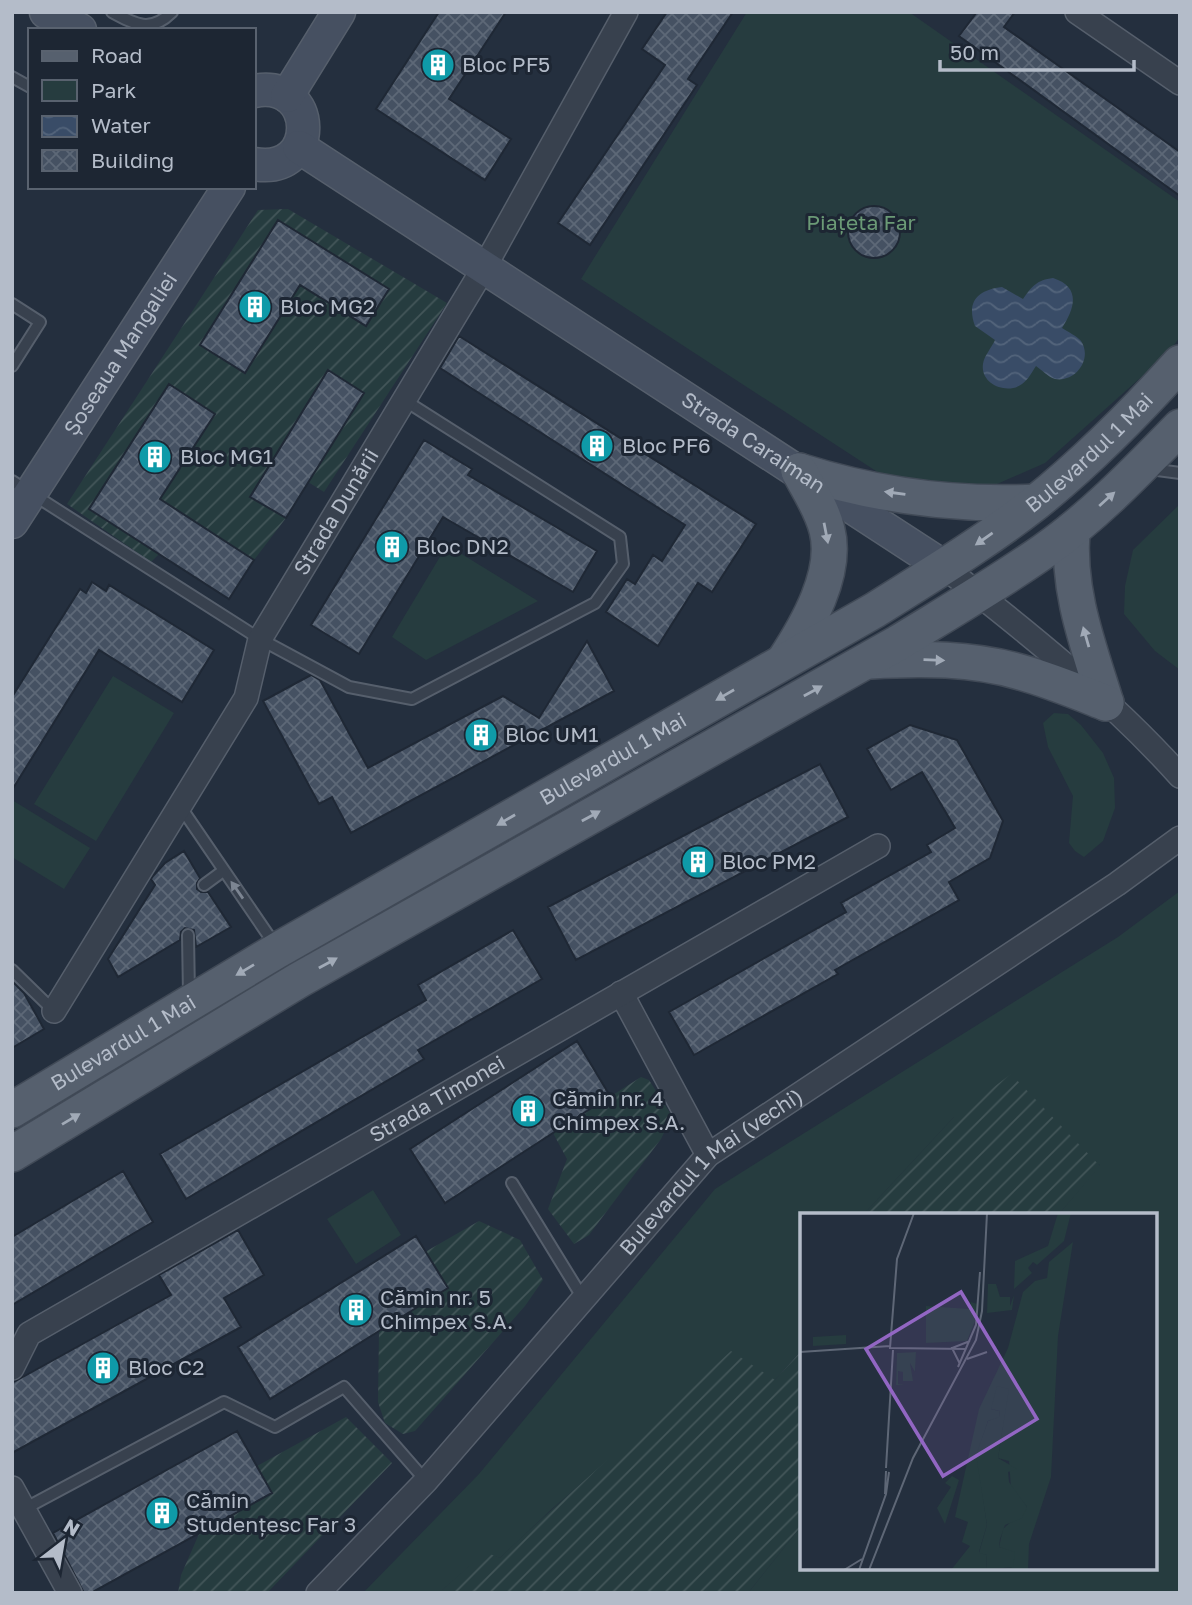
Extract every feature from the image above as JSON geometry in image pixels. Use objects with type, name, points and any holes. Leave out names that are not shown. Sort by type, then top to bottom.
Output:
[{"type":"main road","name":"Bulevardul 1 Mai","points":[[12,1110],[278,950],[944,567],[1036,502],[1108,437],[1180,363]]},
{"type":"main road","name":"Bulevardul 1 Mai","points":[[12,1154],[299,980],[866,661],[979,594],[1072,530],[1180,427]]},
{"type":"main road","points":[[799,471],[846,485],[952,501],[996,504],[1036,502]]},
{"type":"main road","points":[[784,661],[803,632],[819,598],[829,557],[827,531],[799,471]]},
{"type":"main road","points":[[1072,530],[1070,553],[1073,593],[1106,703]]},
{"type":"main road","points":[[866,661],[967,661],[1020,672],[1106,703]]},
{"type":"street","points":[[46,12],[76,28]]},
{"type":"street","points":[[287,96],[339,12]]},
{"type":"street","name":"Strada Dunării","points":[[54,1011],[246,698],[260,639],[485,266],[626,12]]},
{"type":"street","points":[[1086,15],[1180,83]]},
{"type":"street","points":[[256,91],[268,89],[287,96],[299,109],[304,121],[299,147],[291,157],[267,166],[256,164]]},
{"type":"street","name":"Strada Caraiman","points":[[299,147],[944,567],[1014,621],[1106,703],[1180,776]]},
{"type":"street","name":"Șoseaua Mangaliei","points":[[12,522],[22,487],[228,189]]},
{"type":"street","name":"Bulevardul 1 Mai (vechi)","points":[[318,1593],[426,1481],[708,1155],[1117,884],[1180,838]]},
{"type":"street","name":"Strada Timonei","points":[[12,1368],[29,1334],[878,846]]},
{"type":"street","points":[[621,993],[708,1155]]},
{"type":"street","points":[[12,1488],[70,1593]]},
{"type":"lane","points":[[112,12],[145,26],[160,23],[172,12]]},
{"type":"lane","points":[[12,77],[28,86]]},
{"type":"lane","points":[[12,304],[40,322],[12,366]]},
{"type":"lane","points":[[22,487],[260,639],[349,687],[412,699],[595,603],[623,564],[620,537],[404,400]]},
{"type":"lane","points":[[1141,467],[1180,473]]},
{"type":"lane","points":[[180,806],[278,950]]},
{"type":"lane","points":[[204,885],[223,871]]},
{"type":"lane","points":[[188,935],[189,1004]]},
{"type":"lane","points":[[12,970],[54,1011]]},
{"type":"lane","points":[[512,1183],[584,1300]]},
{"type":"lane","points":[[24,1509],[224,1402],[275,1427],[344,1387],[426,1481]]},
{"type":"green space","name":"Piațeta Far","points":[[747,12],[909,12],[1180,202],[1180,337],[1167,354],[1045,463],[979,492],[923,489],[879,473],[581,279]]},
{"type":"green space","points":[[288,209],[447,303],[324,492],[308,482],[251,497],[286,518],[254,560],[160,499],[215,414],[169,384],[89,508],[159,554],[151,562],[67,504],[258,210]],"holes":[[[278,220],[389,289],[300,285],[245,373],[200,345]]]},
{"type":"green space","points":[[1180,504],[1180,670],[1155,651],[1124,614],[1125,586],[1133,550]]},
{"type":"green space","points":[[447,545],[538,601],[426,660],[392,637]]},
{"type":"green space","points":[[113,676],[174,713],[96,841],[34,804]]},
{"type":"green space","points":[[1054,713],[1068,714],[1081,725],[1103,753],[1114,778],[1115,808],[1103,841],[1084,857],[1069,843],[1073,796],[1048,747],[1043,723]]},
{"type":"green space","points":[[12,800],[90,848],[64,889],[12,857]]},
{"type":"green space","points":[[1180,891],[1180,1593],[748,1593],[800,1528],[800,1570],[1157,1570],[1157,1213],[1060,1213],[1100,1165],[954,1117],[865,1213],[800,1213],[800,1352],[775,1380],[637,1436],[554,1507],[500,1558],[485,1553],[439,1593],[363,1593],[479,1474],[715,1189],[1118,937]]},
{"type":"green space","points":[[1011,1074],[1100,1166],[1060,1213],[865,1213],[954,1117]]},
{"type":"green space","points":[[641,1077],[649,1080],[672,1116],[661,1139],[589,1235],[574,1244],[548,1209],[567,1159],[553,1133]]},
{"type":"green space","points":[[373,1190],[401,1235],[356,1264],[327,1219]]},
{"type":"green space","points":[[479,1221],[520,1240],[543,1280],[525,1306],[415,1431],[403,1434],[385,1423],[378,1402],[379,1331],[448,1288],[425,1252]]},
{"type":"green space","points":[[731,1351],[775,1380],[800,1352],[800,1528],[748,1593],[439,1593],[485,1552],[500,1558]]},
{"type":"green space","points":[[346,1417],[392,1463],[267,1593],[178,1593],[181,1575],[199,1534],[272,1493],[257,1466]]},
{"type":"water","points":[[1053,278],[1062,282],[1072,293],[1070,313],[1062,328],[1081,341],[1085,355],[1080,368],[1069,377],[1055,379],[1036,366],[1026,380],[1016,387],[996,386],[986,378],[983,371],[985,358],[995,340],[975,326],[973,303],[986,291],[1002,287],[1023,299],[1035,284]]},
{"type":"building","name":"Bloc PF5","points":[[439,12],[506,12],[449,99],[511,139],[485,180],[376,109]]},
{"type":"building","points":[[667,12],[733,12],[688,79],[697,85],[590,245],[558,223],[665,65],[642,49]]},
{"type":"building","points":[[977,12],[1015,12],[1004,27],[1180,152],[1180,196],[959,36]]},
{"type":"building","points":[[874,206],[893,213],[900,232],[893,251],[874,258],[855,251],[848,232],[855,213]]},
{"type":"building","name":"Bloc MG2","points":[[278,220],[389,289],[366,326],[300,285],[245,373],[200,345]]},
{"type":"building","name":"Bloc PF6","points":[[459,336],[756,524],[712,592],[698,583],[658,646],[606,612],[627,579],[635,584],[653,555],[662,561],[685,525],[440,368]]},
{"type":"building","points":[[328,370],[364,393],[286,518],[250,497]]},
{"type":"building","name":"Bloc MG1","points":[[169,384],[215,414],[160,499],[254,560],[229,599],[89,509]]},
{"type":"building","name":"Bloc DN2","points":[[424,440],[472,469],[468,475],[597,551],[573,592],[443,517],[359,654],[311,625]]},
{"type":"building","points":[[92,582],[106,591],[109,585],[214,650],[182,702],[99,650],[12,790],[12,697],[80,589],[86,593]]},
{"type":"building","name":"Bloc UM1","points":[[587,641],[614,691],[351,833],[332,797],[319,804],[263,701],[311,675],[320,680],[368,768],[503,696],[539,718]]},
{"type":"building","points":[[910,725],[957,740],[1003,821],[990,858],[949,882],[959,900],[835,970],[838,974],[694,1055],[669,1012],[846,912],[841,903],[931,852],[927,845],[955,828],[922,772],[891,790],[867,749]]},
{"type":"building","name":"Bloc PM2","points":[[820,764],[848,817],[576,960],[548,907]]},
{"type":"building","points":[[184,851],[200,878],[197,889],[208,892],[231,927],[196,947],[194,930],[185,928],[181,932],[180,940],[118,977],[108,959],[155,885],[151,879],[153,876],[165,863]]},
{"type":"building","points":[[513,930],[542,979],[418,1050],[424,1059],[186,1199],[160,1154],[426,1000],[418,985]]},
{"type":"building","points":[[12,981],[24,993],[44,1029],[12,1048]]},
{"type":"building","name":"Cămin nr. 4 Chimpex S.A.","points":[[577,1041],[610,1096],[445,1203],[410,1149]]},
{"type":"building","points":[[123,1171],[153,1222],[12,1305],[12,1237]]},
{"type":"building","name":"Bloc C2","points":[[238,1230],[264,1275],[224,1298],[241,1327],[12,1453],[12,1383],[171,1295],[159,1275]]},
{"type":"building","name":"Cămin nr. 5 Chimpex S.A.","points":[[416,1236],[448,1288],[270,1399],[238,1347]]},
{"type":"building","name":"Cămin Studențesc Far 3","points":[[237,1431],[272,1493],[91,1593],[84,1593],[53,1533]]},
{"type":"place","name":"Bloc PF5","points":[[438,65]]},
{"type":"place","name":"Bloc MG2","points":[[255,307]]},
{"type":"place","name":"Bloc PF6","points":[[597,446]]},
{"type":"place","name":"Bloc MG1","points":[[155,457]]},
{"type":"place","name":"Bloc DN2","points":[[392,547]]},
{"type":"place","name":"Bloc UM1","points":[[481,735]]},
{"type":"place","name":"Bloc PM2","points":[[698,862]]},
{"type":"place","name":"Cămin nr. 4 Chimpex S.A.","points":[[528,1111]]},
{"type":"place","name":"Cămin nr. 5 Chimpex S.A.","points":[[356,1310]]},
{"type":"place","name":"Bloc C2","points":[[103,1368]]},
{"type":"place","name":"Cămin Studențesc Far 3","points":[[162,1513]]}]
